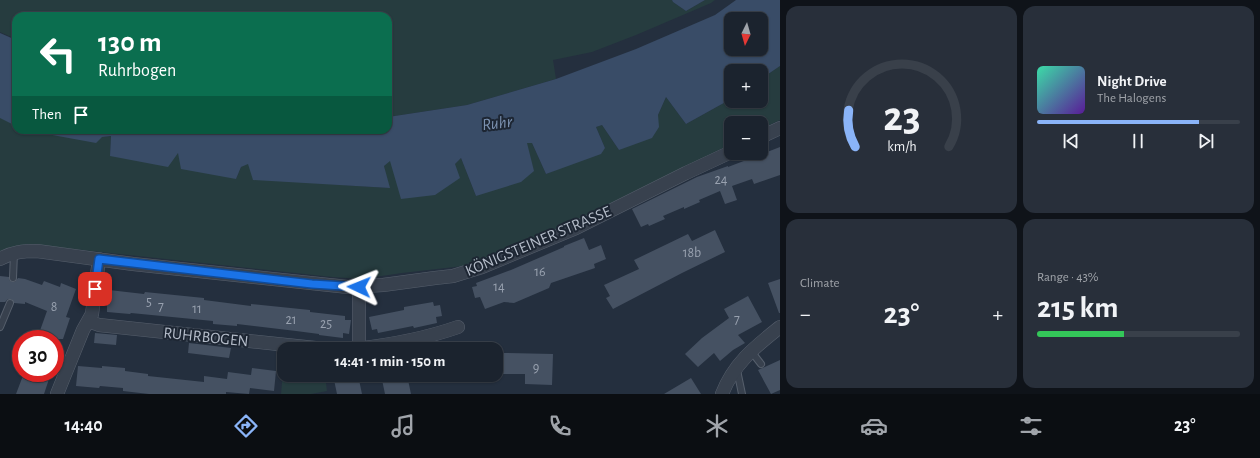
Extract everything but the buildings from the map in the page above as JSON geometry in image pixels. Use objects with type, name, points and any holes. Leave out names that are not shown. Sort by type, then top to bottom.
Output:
[{"type":"street","points":[[768,134],[780,128]]},
{"type":"street","name":"KÖNIGSTEINER STRASSE","points":[[0,259],[14,253],[37,251],[318,284],[359,287],[453,276],[482,267],[576,228],[724,155]]},
{"type":"street","points":[[57,394],[92,314],[99,259]]},
{"type":"street","points":[[359,287],[359,342]]},
{"type":"street","name":"RUHRBOGEN","points":[[88,321],[107,326],[277,344]]},
{"type":"street","points":[[401,342],[435,335],[458,327]]},
{"type":"street","points":[[722,394],[736,367],[750,351],[780,327]]},
{"type":"lane","points":[[13,278],[14,253]]},
{"type":"lane","points":[[0,327],[10,303]]},
{"type":"lane","points":[[750,351],[761,364]]},
{"type":"lane","points":[[736,367],[742,394]]},
{"type":"green space","points":[[0,0],[672,0],[686,11],[705,0],[715,0],[636,35],[592,52],[553,60],[556,79],[467,105],[392,116],[392,12],[12,12],[12,37],[0,32]]},
{"type":"green space","points":[[780,66],[780,120],[768,126],[768,116],[724,116],[724,147],[565,226],[472,265],[361,279],[27,244],[0,251],[0,117],[12,123],[12,134],[111,136],[110,156],[178,153],[236,179],[241,167],[248,163],[314,183],[389,188],[384,166],[390,160],[455,164],[461,158],[476,196],[527,142],[532,143],[546,174],[605,148],[596,127],[602,125],[619,150],[658,127],[658,115],[666,97],[686,124],[724,103],[724,108],[768,108],[768,74]]},
{"type":"green space","points":[[282,382],[326,382],[327,391],[311,394],[281,394]]},
{"type":"water","points":[[672,0],[705,0],[686,11]]},
{"type":"water","name":"Ruhr","points":[[736,0],[780,0],[780,66],[768,74],[768,64],[724,64],[724,103],[686,124],[666,97],[658,115],[659,127],[652,138],[619,150],[602,125],[596,127],[605,148],[601,154],[546,174],[532,143],[527,143],[534,171],[521,182],[476,196],[461,158],[455,164],[460,178],[435,195],[401,199],[390,161],[384,166],[390,188],[253,180],[248,164],[241,167],[236,179],[181,169],[178,153],[168,167],[110,156],[111,136],[102,137],[96,143],[47,134],[392,134],[392,116],[467,105],[556,79],[636,49],[715,15]]},
{"type":"water","points":[[0,33],[12,38],[12,124],[0,118]]},
{"type":"route","points":[[95,289],[99,259],[312,284],[359,287]]}]
